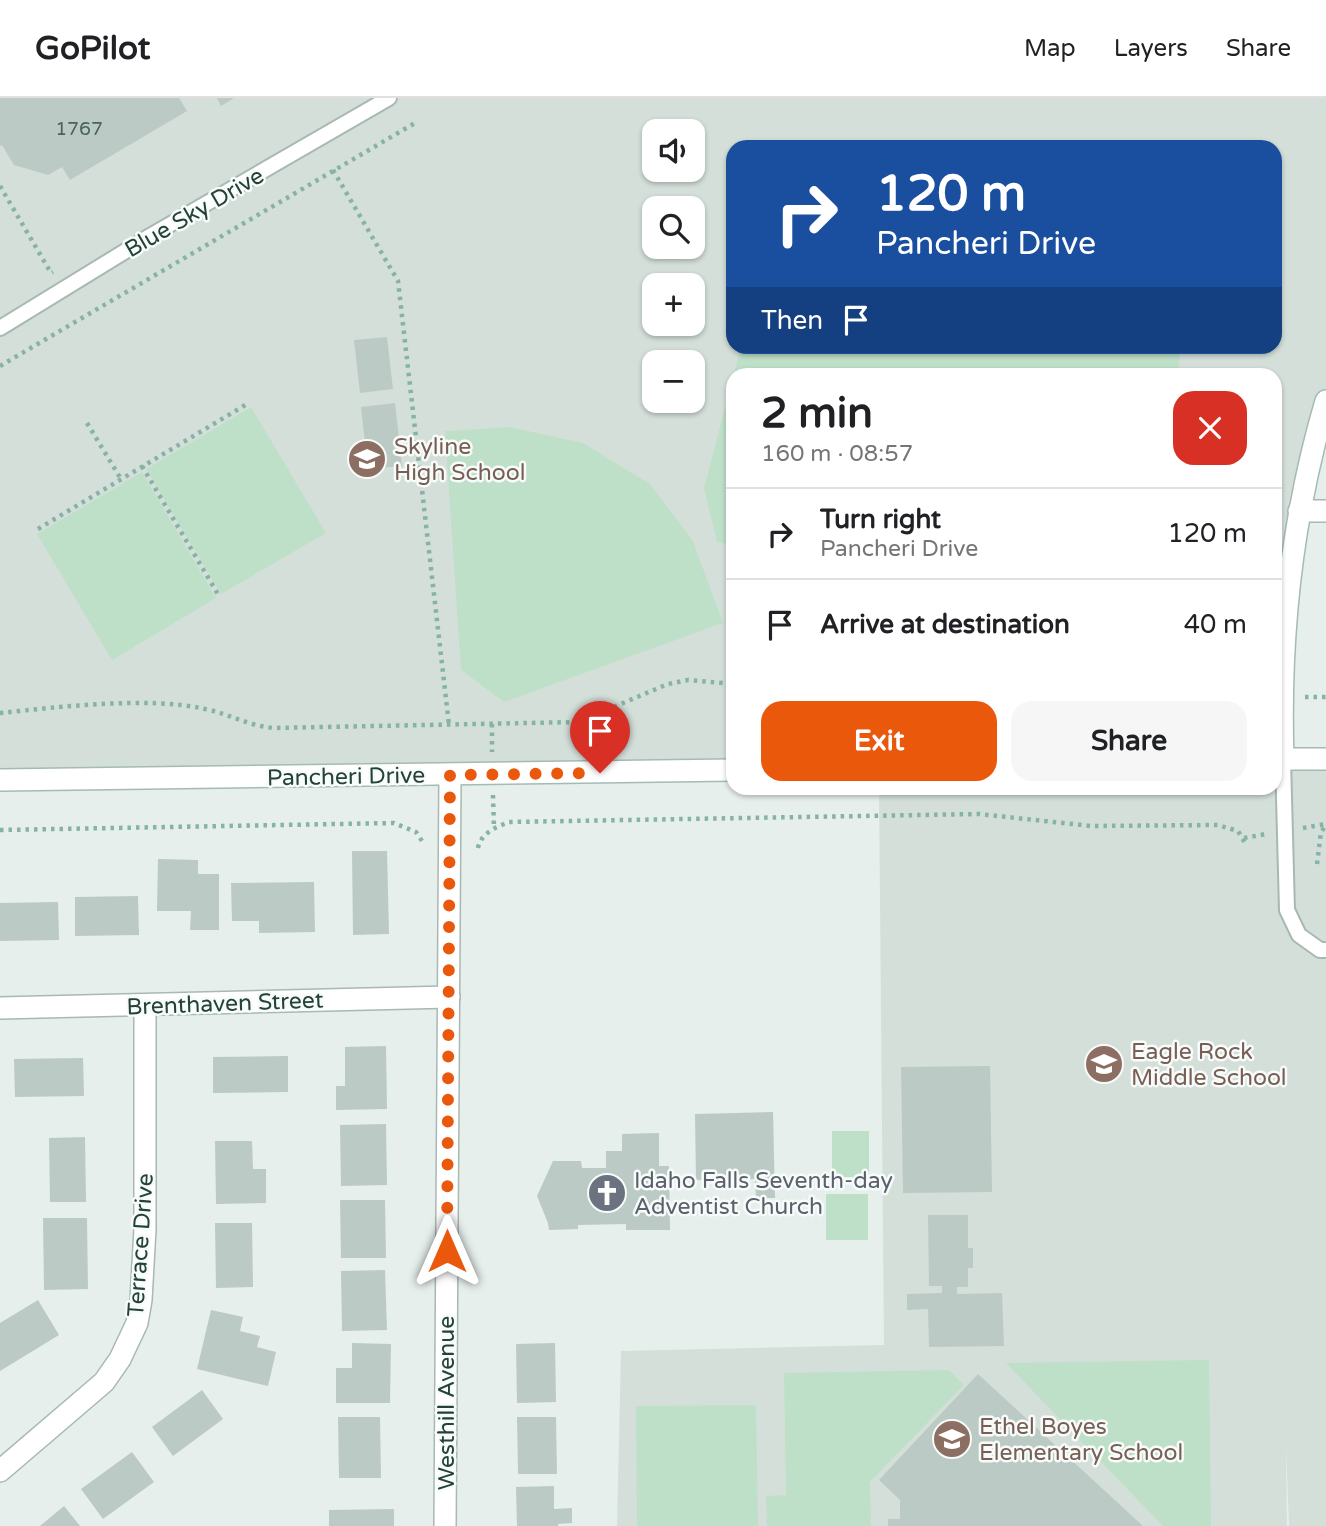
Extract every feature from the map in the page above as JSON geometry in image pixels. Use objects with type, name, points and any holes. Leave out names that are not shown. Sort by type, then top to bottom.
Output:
[{"type":"street","points":[[1282,688],[1299,511],[1326,401]]},
{"type":"street","points":[[1299,511],[1326,511]]},
{"type":"street","points":[[1282,759],[1326,759]]},
{"type":"street","name":"Pancheri Drive","points":[[0,780],[726,770]]},
{"type":"street","name":"Westhill Avenue","points":[[445,1526],[450,775]]},
{"type":"street","name":"Brenthaven Street","points":[[0,1008],[449,997]]},
{"type":"street","name":"Terrace Drive","points":[[0,1471],[104,1382],[120,1359],[137,1323],[145,1229],[145,1005]]},
{"type":"lane","name":"Blue Sky Drive","points":[[0,328],[150,236],[389,98]]},
{"type":"lane","points":[[1281,795],[1287,910],[1298,935],[1320,950],[1326,950]]},
{"type":"path","points":[[0,366],[415,123]]},
{"type":"path","points":[[333,170],[398,281],[449,725]]},
{"type":"path","points":[[0,186],[51,273],[63,266]]},
{"type":"path","points":[[38,529],[247,404]]},
{"type":"path","points":[[87,423],[121,479]]},
{"type":"path","points":[[142,466],[219,596]]},
{"type":"path","points":[[0,713],[43,708],[169,704],[206,709],[253,726],[273,728],[578,722],[668,684],[688,680],[726,683]]},
{"type":"path","points":[[478,848],[484,836],[509,822],[979,814],[1091,826],[1218,825],[1238,831],[1247,846]]},
{"type":"path","points":[[0,830],[394,823],[416,832],[426,848]]},
{"type":"path","points":[[1317,864],[1321,832],[1326,825]]},
{"type":"shaded area","points":[[0,98],[1326,98],[1326,407],[1299,511],[1283,760],[1326,760],[1326,1526],[1289,1526],[1286,1445],[1287,1526],[617,1526],[621,1351],[884,1345],[879,795],[1282,795],[1282,368],[726,368],[726,770],[0,781]]},
{"type":"green space","points":[[739,354],[1180,354],[1178,368],[736,368]]},
{"type":"green space","points":[[726,405],[726,544],[717,542],[704,488]]},
{"type":"green space","points":[[251,407],[326,533],[221,594],[146,469]]},
{"type":"green space","points":[[509,427],[583,443],[650,484],[693,541],[723,623],[504,702],[461,670],[445,431]]},
{"type":"green space","points":[[142,472],[216,598],[112,660],[37,534]]},
{"type":"green space","points":[[832,1131],[869,1131],[869,1177],[832,1177]]},
{"type":"green space","points":[[826,1194],[868,1194],[868,1240],[826,1240]]},
{"type":"green space","points":[[1209,1360],[1211,1526],[1163,1526],[1006,1363]]},
{"type":"green space","points":[[949,1370],[964,1385],[870,1482],[871,1526],[767,1526],[766,1496],[786,1495],[784,1373]]},
{"type":"green space","points":[[756,1405],[758,1526],[637,1526],[636,1406]]},
{"type":"building","points":[[0,98],[179,98],[187,111],[70,180],[62,167],[48,175],[14,165],[2,145],[0,146]]},
{"type":"building","points":[[217,98],[234,98],[221,106]]},
{"type":"building","points":[[387,337],[393,389],[360,393],[354,340]]},
{"type":"building","points":[[395,403],[402,466],[368,469],[361,407]]},
{"type":"building","points":[[352,851],[387,851],[389,934],[353,935]]},
{"type":"building","points":[[158,859],[198,860],[198,874],[219,874],[219,930],[190,930],[191,911],[157,911]]},
{"type":"building","points":[[314,882],[315,932],[259,933],[259,921],[232,921],[231,883]]},
{"type":"building","points":[[138,896],[139,935],[75,936],[75,897]]},
{"type":"building","points":[[58,902],[59,940],[0,941],[0,903]]},
{"type":"building","points":[[386,1046],[387,1109],[336,1110],[336,1086],[345,1086],[345,1047]]},
{"type":"building","points":[[288,1056],[288,1092],[213,1093],[213,1057]]},
{"type":"building","points":[[83,1058],[84,1096],[15,1097],[14,1059]]},
{"type":"building","points":[[990,1066],[992,1192],[903,1193],[901,1067]]},
{"type":"building","points":[[773,1112],[775,1198],[756,1198],[755,1179],[696,1180],[695,1114]]},
{"type":"building","points":[[386,1124],[387,1185],[341,1186],[340,1125]]},
{"type":"building","points":[[659,1133],[659,1166],[669,1166],[670,1230],[626,1230],[626,1224],[578,1225],[578,1229],[549,1230],[537,1196],[553,1161],[581,1161],[582,1168],[606,1168],[606,1151],[622,1151],[622,1134]]},
{"type":"building","points":[[85,1137],[86,1202],[50,1202],[49,1138]]},
{"type":"building","points":[[215,1141],[252,1141],[253,1169],[266,1169],[266,1203],[216,1204]]},
{"type":"building","points":[[340,1200],[385,1200],[386,1258],[341,1258]]},
{"type":"building","points":[[928,1215],[968,1215],[968,1248],[973,1248],[973,1268],[968,1268],[968,1287],[957,1287],[957,1294],[1002,1293],[1004,1346],[929,1347],[928,1309],[907,1310],[907,1294],[942,1293],[942,1286],[929,1286]]},
{"type":"building","points":[[43,1218],[87,1218],[88,1289],[44,1290]]},
{"type":"building","points":[[215,1223],[252,1223],[253,1287],[216,1288]]},
{"type":"building","points":[[385,1270],[387,1330],[342,1331],[341,1271]]},
{"type":"building","points":[[38,1300],[59,1335],[0,1371],[0,1323]]},
{"type":"building","points":[[211,1310],[243,1317],[240,1331],[260,1336],[257,1347],[276,1352],[268,1386],[197,1369]]},
{"type":"building","points":[[352,1343],[391,1344],[390,1403],[336,1403],[336,1368],[352,1368]]},
{"type":"building","points":[[555,1343],[556,1402],[517,1403],[516,1344]]},
{"type":"building","points":[[978,1374],[1143,1526],[888,1526],[888,1519],[900,1519],[900,1500],[879,1480]]},
{"type":"building","points":[[202,1390],[223,1419],[173,1456],[152,1427]]},
{"type":"building","points":[[338,1417],[380,1417],[381,1478],[339,1478]]},
{"type":"building","points":[[517,1417],[556,1417],[557,1474],[518,1474]]},
{"type":"building","points":[[132,1452],[154,1482],[103,1519],[81,1489]]},
{"type":"building","points":[[554,1486],[554,1509],[572,1508],[572,1523],[558,1526],[517,1526],[516,1487]]},
{"type":"building","points":[[64,1506],[80,1526],[40,1526]]},
{"type":"building","points":[[394,1509],[394,1526],[329,1526],[329,1510]]},
{"type":"place","name":"Skyline High School","points":[[367,459]]},
{"type":"place","name":"Eagle Rock Middle School","points":[[1104,1064]]},
{"type":"place","name":"Idaho Falls Seventh-day Adventist Church","points":[[607,1193]]},
{"type":"place","name":"Ethel Boyes Elementary School","points":[[952,1439]]},
{"type":"route","points":[[447,1251],[450,775],[600,773]]}]
